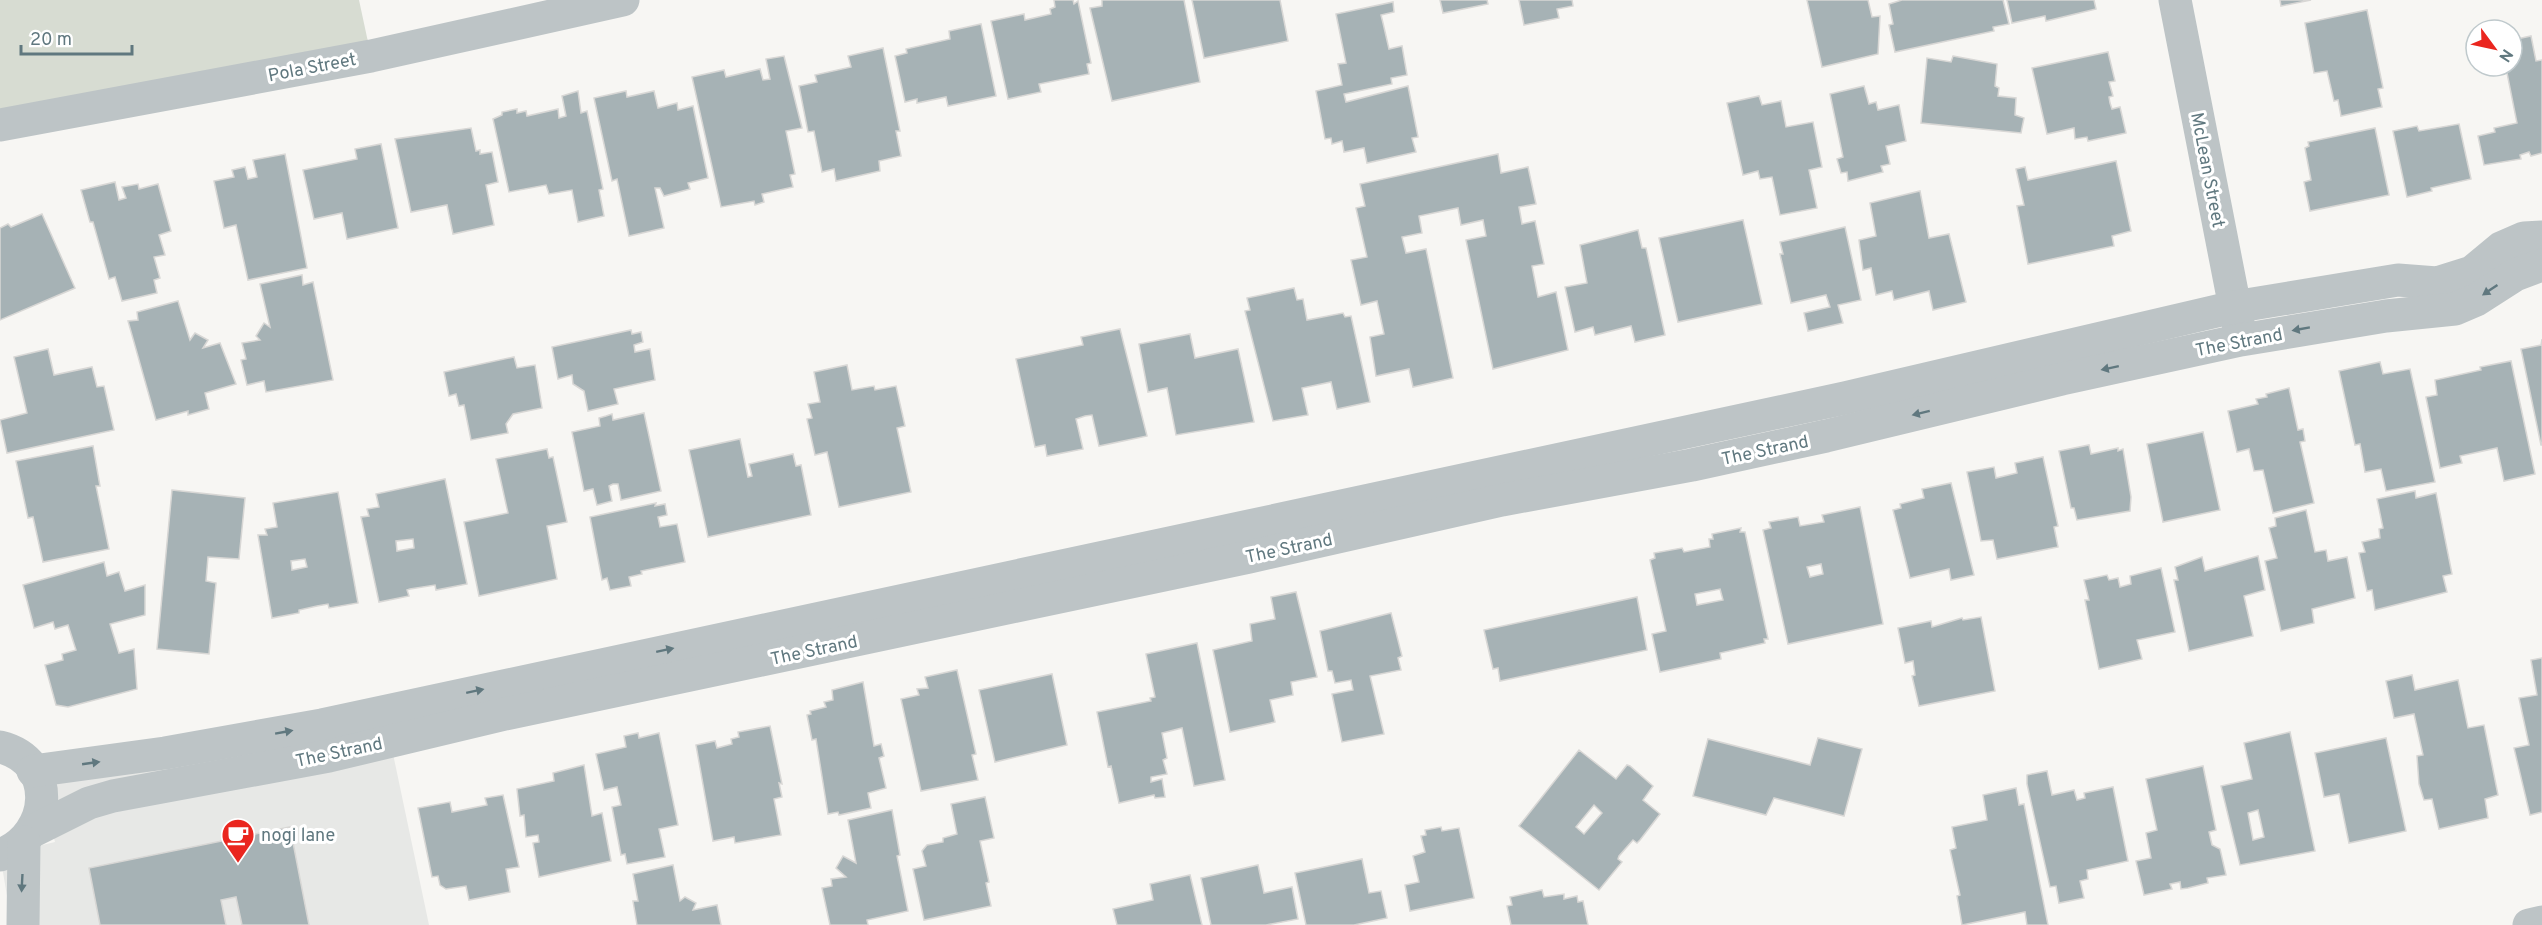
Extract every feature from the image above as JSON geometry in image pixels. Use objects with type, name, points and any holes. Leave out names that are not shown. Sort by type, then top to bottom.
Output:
[{"type":"street","name":"Pola Street","points":[[0,125],[371,56],[623,0]]},
{"type":"street","name":"McLean Street","points":[[2175,0],[2241,340]]},
{"type":"street","name":"The Strand","points":[[33,771],[165,753],[322,725],[1845,398],[2234,308],[2398,280],[2437,283],[2472,272],[2501,248],[2524,238],[2542,237]]},
{"type":"street","name":"The Strand","points":[[19,843],[89,803],[113,796],[329,756],[505,714],[1249,557],[1502,500],[1692,465],[2241,340],[2386,316],[2455,309],[2476,300],[2515,275],[2542,265]]},
{"type":"street","points":[[2,744],[22,758],[33,771],[40,787],[42,802],[19,843],[23,925]]},
{"type":"street","points":[[2529,925],[2542,922]]},
{"type":"shaded area","points":[[0,0],[359,0],[371,56],[0,125]]},
{"type":"shaded area","points":[[384,711],[429,925],[12,925],[0,855],[55,842],[40,787]]},
{"type":"building","points":[[1054,0],[1073,0],[1074,4],[1078,1],[1091,63],[1087,64],[1089,74],[1039,84],[1041,92],[1008,99],[991,21],[1024,14],[1025,20],[1051,14],[1050,9],[1055,7]]},
{"type":"building","points":[[1102,0],[1184,0],[1200,82],[1112,101],[1090,8],[1102,6]]},
{"type":"building","points":[[1192,0],[1280,0],[1288,41],[1204,58]]},
{"type":"building","points":[[1440,0],[1487,0],[1488,4],[1443,13]]},
{"type":"building","points":[[1519,0],[1572,0],[1573,6],[1557,9],[1559,18],[1524,25]]},
{"type":"building","points":[[1807,0],[1868,0],[1872,17],[1880,16],[1878,54],[1822,67]]},
{"type":"building","points":[[1902,0],[2003,0],[2009,24],[1993,27],[1994,31],[1895,52],[1889,25],[1893,24],[1889,4]]},
{"type":"building","points":[[2007,0],[2094,0],[2096,9],[2046,21],[2045,16],[2012,23]]},
{"type":"building","points":[[2280,0],[2311,0],[2281,6]]},
{"type":"building","points":[[1393,2],[1394,12],[1381,15],[1389,49],[1402,46],[1407,75],[1391,78],[1392,84],[1344,94],[1346,102],[1408,86],[1418,137],[1412,138],[1416,152],[1367,163],[1364,148],[1344,152],[1342,141],[1332,144],[1331,138],[1325,139],[1316,91],[1342,85],[1338,64],[1346,63],[1336,14]]},
{"type":"building","points":[[2367,10],[2383,88],[2378,89],[2382,107],[2341,116],[2338,100],[2334,101],[2327,71],[2314,73],[2305,23]]},
{"type":"building","points":[[981,24],[996,96],[948,106],[946,97],[917,103],[917,99],[905,102],[895,56],[907,53],[906,49],[950,39],[949,31]]},
{"type":"building","points":[[2531,36],[2536,61],[2542,60],[2542,153],[2531,156],[2529,152],[2520,155],[2521,159],[2484,165],[2478,136],[2495,132],[2494,128],[2517,123],[2508,78],[2524,78],[2524,37]]},
{"type":"building","points":[[883,48],[900,131],[896,131],[901,156],[879,161],[880,171],[836,181],[834,169],[822,172],[814,131],[808,132],[799,86],[817,82],[815,75],[851,67],[848,56]]},
{"type":"building","points":[[2108,52],[2115,81],[2109,82],[2113,96],[2109,97],[2110,103],[2112,109],[2120,107],[2126,133],[2088,141],[2087,137],[2075,139],[2074,128],[2047,134],[2032,68]]},
{"type":"building","points":[[784,56],[802,128],[786,131],[795,174],[790,175],[793,187],[762,194],[764,202],[755,205],[754,201],[721,207],[692,77],[724,70],[726,77],[760,69],[763,80],[770,79],[766,59]]},
{"type":"building","points":[[1953,56],[1997,64],[1995,86],[1999,88],[1998,96],[2016,98],[2015,115],[2024,118],[2021,133],[1921,123],[1927,58],[1951,62]]},
{"type":"building","points":[[1864,86],[1869,104],[1876,102],[1878,110],[1899,105],[1906,141],[1886,146],[1890,164],[1881,166],[1883,172],[1848,181],[1847,172],[1841,173],[1837,159],[1843,157],[1830,94]]},
{"type":"building","points":[[578,91],[581,113],[587,111],[603,189],[599,190],[604,216],[578,222],[572,190],[549,194],[546,185],[509,192],[493,119],[502,115],[502,112],[517,109],[517,113],[526,111],[527,116],[558,109],[559,118],[566,116],[562,96]]},
{"type":"building","points":[[626,91],[627,97],[654,91],[658,108],[677,103],[678,110],[693,106],[708,178],[688,183],[690,189],[664,196],[660,188],[655,188],[664,228],[629,236],[617,179],[612,181],[594,98]]},
{"type":"building","points":[[1759,96],[1762,105],[1781,101],[1786,127],[1813,122],[1822,167],[1809,170],[1817,208],[1780,215],[1772,177],[1760,179],[1758,171],[1743,175],[1727,103]]},
{"type":"building","points":[[2459,124],[2471,179],[2431,188],[2432,191],[2407,197],[2393,131],[2417,126],[2419,131]]},
{"type":"building","points":[[471,128],[476,151],[480,150],[480,154],[492,152],[498,182],[486,185],[494,225],[453,234],[447,205],[411,212],[395,139]]},
{"type":"building","points":[[2375,128],[2389,195],[2310,211],[2304,182],[2311,180],[2305,148],[2309,146],[2308,142]]},
{"type":"building","points":[[381,144],[398,228],[347,239],[342,213],[314,219],[303,170],[357,159],[355,149]]},
{"type":"building","points":[[285,154],[307,268],[248,280],[236,225],[224,228],[214,181],[234,177],[232,170],[245,167],[248,179],[257,177],[253,160]]},
{"type":"building","points":[[1498,154],[1501,173],[1528,167],[1536,204],[1519,207],[1522,224],[1535,221],[1544,264],[1532,266],[1538,297],[1556,292],[1568,350],[1493,369],[1466,240],[1486,236],[1483,220],[1461,225],[1458,208],[1419,216],[1422,233],[1402,237],[1406,253],[1426,249],[1453,378],[1413,387],[1409,369],[1376,376],[1370,337],[1384,334],[1377,301],[1361,305],[1351,260],[1367,257],[1356,208],[1365,206],[1360,184]]},
{"type":"building","points":[[2116,161],[2131,231],[2112,236],[2114,246],[2028,264],[2017,206],[2024,205],[2016,169],[2025,167],[2028,180]]},
{"type":"building","points":[[115,182],[119,200],[126,198],[122,187],[138,184],[139,189],[158,184],[171,231],[159,235],[165,255],[154,257],[160,278],[154,280],[157,293],[122,301],[115,277],[109,279],[93,222],[90,222],[81,190]]},
{"type":"building","points":[[1920,191],[1929,238],[1949,234],[1966,302],[1933,310],[1929,291],[1894,300],[1892,291],[1876,295],[1871,268],[1863,270],[1859,240],[1876,236],[1870,203]]},
{"type":"building","points":[[42,214],[75,288],[0,320],[0,228],[8,224],[11,227]]},
{"type":"building","points":[[1743,220],[1762,304],[1678,322],[1659,238]]},
{"type":"building","points":[[1845,227],[1861,300],[1838,305],[1843,323],[1808,331],[1804,313],[1830,307],[1826,295],[1791,303],[1780,254],[1783,254],[1780,242]]},
{"type":"building","points":[[1638,230],[1642,248],[1646,248],[1665,335],[1635,342],[1631,326],[1595,335],[1593,327],[1575,332],[1565,287],[1587,283],[1580,245]]},
{"type":"building","points":[[302,275],[303,285],[313,282],[333,380],[266,392],[264,381],[247,385],[241,360],[246,359],[242,343],[260,340],[256,336],[264,323],[270,327],[260,284]]},
{"type":"building","points":[[1294,288],[1297,300],[1303,299],[1307,320],[1343,313],[1345,317],[1351,316],[1370,402],[1337,409],[1331,382],[1302,388],[1308,415],[1273,421],[1245,311],[1250,310],[1247,298]]},
{"type":"building","points":[[178,301],[190,340],[195,333],[208,340],[203,348],[220,343],[236,384],[205,393],[209,409],[188,415],[188,411],[156,420],[128,321],[138,320],[137,312]]},
{"type":"building","points":[[1120,329],[1147,436],[1099,446],[1092,415],[1085,416],[1076,419],[1083,449],[1047,456],[1045,445],[1035,447],[1016,359],[1083,345],[1081,337]]},
{"type":"building","points":[[631,330],[632,334],[641,332],[643,342],[634,345],[635,352],[650,349],[655,380],[614,389],[618,404],[588,411],[584,391],[573,384],[572,375],[558,379],[552,347]]},
{"type":"building","points":[[1190,334],[1195,358],[1238,349],[1254,422],[1176,435],[1167,388],[1148,392],[1139,344]]},
{"type":"building","points":[[2542,339],[2541,445],[2521,349],[2541,345]]},
{"type":"building","points":[[48,349],[54,375],[92,367],[97,387],[104,386],[114,430],[7,453],[0,420],[27,413],[14,357]]},
{"type":"building","points":[[514,357],[517,368],[535,365],[542,408],[513,414],[506,424],[508,433],[471,440],[464,405],[459,406],[456,394],[449,396],[444,372]]},
{"type":"building","points":[[2511,361],[2535,474],[2504,481],[2497,448],[2460,456],[2462,463],[2440,468],[2426,397],[2437,395],[2435,380]]},
{"type":"building","points":[[2380,362],[2383,374],[2410,369],[2435,482],[2386,491],[2381,469],[2365,472],[2360,444],[2355,445],[2339,371]]},
{"type":"building","points":[[847,365],[852,390],[874,386],[875,390],[896,386],[905,426],[897,428],[911,492],[839,507],[827,452],[815,455],[807,419],[812,418],[808,404],[820,402],[814,372]]},
{"type":"building","points":[[2289,388],[2298,430],[2303,429],[2305,441],[2300,442],[2314,503],[2273,513],[2263,470],[2254,471],[2249,449],[2237,452],[2228,411],[2258,404],[2256,399]]},
{"type":"building","points":[[644,413],[661,491],[621,500],[618,484],[613,484],[609,486],[612,501],[597,505],[593,489],[584,491],[572,432],[600,426],[599,418],[612,414],[613,420]]},
{"type":"building","points":[[2203,432],[2220,510],[2163,522],[2147,444]]},
{"type":"building","points":[[740,439],[748,477],[752,476],[749,464],[793,454],[796,466],[801,465],[811,515],[708,537],[689,450]]},
{"type":"building","points":[[2089,445],[2091,454],[2123,449],[2131,497],[2130,511],[2077,520],[2074,508],[2071,508],[2059,451]]},
{"type":"building","points":[[93,446],[100,486],[96,486],[109,549],[43,562],[33,517],[28,518],[16,461]]},
{"type":"building","points":[[547,449],[549,458],[553,457],[567,522],[547,526],[557,579],[479,596],[464,522],[508,513],[496,459]]},
{"type":"building","points":[[2043,457],[2058,526],[2054,527],[2058,547],[1997,559],[1993,540],[1981,541],[1967,472],[1994,467],[1996,478],[2017,473],[2015,463]]},
{"type":"building","points":[[445,479],[467,584],[436,590],[435,585],[410,589],[407,590],[409,596],[379,602],[361,517],[369,516],[367,509],[379,507],[376,494]],"holes":[[[413,539],[414,548],[397,551],[396,541]]]},
{"type":"building","points":[[1951,483],[1974,575],[1951,580],[1949,569],[1910,578],[1893,510],[1901,508],[1900,504],[1924,498],[1922,489]]},
{"type":"building","points":[[172,490],[245,498],[239,559],[208,557],[206,581],[216,583],[209,654],[157,649]]},
{"type":"building","points":[[2415,491],[2416,498],[2436,493],[2452,574],[2443,576],[2447,592],[2375,610],[2372,590],[2367,591],[2359,553],[2365,552],[2362,542],[2380,538],[2379,529],[2383,528],[2377,499]]},
{"type":"building","points":[[338,492],[358,603],[329,608],[328,604],[272,618],[258,535],[267,535],[265,529],[277,527],[273,503]],"holes":[[[305,559],[307,567],[292,570],[291,561]]]},
{"type":"building","points":[[656,503],[655,506],[665,504],[667,515],[658,517],[660,527],[677,524],[685,562],[641,571],[642,574],[629,577],[631,586],[610,590],[607,578],[602,580],[590,517]]},
{"type":"building","points":[[1860,507],[1883,624],[1788,644],[1763,530],[1771,528],[1769,522],[1798,517],[1800,526],[1824,522],[1822,515]],"holes":[[[1821,564],[1823,574],[1810,577],[1807,567]]]},
{"type":"building","points":[[2306,510],[2315,552],[2326,550],[2328,561],[2347,557],[2355,598],[2312,609],[2314,623],[2281,631],[2265,561],[2277,558],[2269,528],[2276,526],[2275,518]]},
{"type":"building","points":[[1741,528],[1740,532],[1745,532],[1768,639],[1764,639],[1765,643],[1720,653],[1721,659],[1660,672],[1652,634],[1666,631],[1650,560],[1655,558],[1654,553],[1682,548],[1684,552],[1710,547],[1709,539],[1713,539],[1712,534]],"holes":[[[1720,589],[1723,600],[1697,605],[1695,594]]]},
{"type":"building","points":[[2258,556],[2265,590],[2244,596],[2253,636],[2189,651],[2174,580],[2178,580],[2175,567],[2202,557],[2205,571]]},
{"type":"building","points":[[104,562],[107,576],[119,572],[125,591],[145,585],[145,615],[110,624],[119,653],[134,649],[137,689],[68,707],[56,705],[45,665],[63,660],[62,654],[76,650],[68,625],[55,629],[53,622],[34,628],[23,585]]},
{"type":"building","points":[[2161,568],[2175,632],[2137,640],[2142,659],[2099,669],[2085,600],[2089,600],[2084,580],[2107,575],[2109,580],[2118,578],[2120,587],[2131,584],[2130,576]]},
{"type":"building","points":[[1296,592],[1317,677],[1291,682],[1293,695],[1270,700],[1275,722],[1230,732],[1213,650],[1252,641],[1250,624],[1275,619],[1271,597]]},
{"type":"building","points":[[1637,597],[1647,650],[1500,681],[1498,668],[1493,669],[1484,630]]},
{"type":"building","points":[[1391,613],[1402,656],[1398,658],[1401,670],[1370,676],[1384,734],[1342,742],[1332,694],[1353,690],[1351,680],[1335,683],[1332,671],[1328,671],[1320,631]]},
{"type":"building","points":[[1981,617],[1995,691],[1919,706],[1912,676],[1915,675],[1913,661],[1905,663],[1898,628],[1931,621],[1932,627],[1962,618],[1963,620]]},
{"type":"building","points":[[1197,643],[1225,780],[1194,786],[1182,728],[1162,733],[1167,758],[1163,760],[1167,774],[1151,777],[1151,782],[1162,779],[1165,797],[1155,798],[1154,795],[1119,803],[1111,766],[1108,767],[1097,712],[1151,701],[1150,698],[1155,697],[1146,654]]},
{"type":"building","points":[[2542,658],[2542,812],[2530,815],[2514,748],[2529,745],[2519,698],[2537,695],[2531,660]]},
{"type":"building","points":[[957,670],[976,754],[972,755],[978,780],[921,791],[901,699],[919,695],[917,689],[928,688],[925,677]]},
{"type":"building","points":[[1052,674],[1067,745],[995,762],[979,690]]},
{"type":"building","points":[[2412,675],[2415,690],[2458,680],[2468,728],[2484,725],[2498,795],[2485,799],[2488,818],[2439,829],[2432,799],[2424,800],[2419,784],[2417,756],[2423,755],[2414,714],[2394,718],[2386,681]]},
{"type":"building","points":[[863,682],[874,746],[881,744],[884,756],[879,758],[886,788],[868,793],[871,808],[839,815],[838,812],[828,814],[816,739],[812,740],[807,715],[811,714],[810,711],[826,707],[824,702],[833,700],[832,690]]},
{"type":"building","points":[[770,726],[782,784],[779,783],[782,797],[774,799],[781,835],[735,843],[734,837],[713,841],[696,745],[715,741],[717,748],[732,744],[731,739],[739,737],[738,732]]},
{"type":"building","points":[[2290,732],[2315,851],[2240,865],[2221,786],[2252,779],[2244,743]],"holes":[[[2258,810],[2264,837],[2253,840],[2248,813]]]},
{"type":"building","points":[[638,733],[639,738],[659,733],[678,825],[659,829],[665,857],[627,864],[625,854],[621,855],[612,807],[621,805],[617,787],[604,790],[596,754],[626,747],[624,736]]},
{"type":"building","points":[[1818,738],[1862,749],[1844,816],[1774,798],[1766,815],[1693,796],[1708,739],[1810,765]]},
{"type":"building","points":[[2386,738],[2406,831],[2349,843],[2339,794],[2324,797],[2315,753]]},
{"type":"building","points":[[1579,750],[1616,779],[1627,765],[1630,766],[1653,786],[1643,800],[1660,814],[1640,840],[1637,843],[1633,840],[1619,856],[1618,859],[1622,862],[1599,890],[1519,826]],"holes":[[[1594,805],[1602,813],[1584,834],[1576,827]]]},
{"type":"building","points":[[584,765],[592,816],[602,813],[611,861],[539,877],[533,843],[539,842],[538,835],[526,837],[524,815],[520,816],[517,789],[554,781],[553,773]]},
{"type":"building","points":[[2203,766],[2216,830],[2209,832],[2212,845],[2220,849],[2226,875],[2207,878],[2208,883],[2188,888],[2181,889],[2180,882],[2170,884],[2172,889],[2144,895],[2136,861],[2151,858],[2146,833],[2157,830],[2146,779]]},
{"type":"building","points":[[2047,771],[2052,795],[2074,790],[2077,800],[2085,798],[2084,793],[2113,787],[2128,861],[2087,870],[2088,879],[2080,881],[2084,898],[2059,903],[2056,886],[2050,887],[2027,784],[2027,775]]},
{"type":"building","points":[[2016,788],[2019,805],[2024,804],[2048,925],[2027,925],[2025,912],[1962,925],[1957,896],[1960,895],[1950,850],[1956,848],[1952,827],[1987,820],[1983,795]]},
{"type":"building","points":[[503,795],[519,867],[506,869],[510,892],[469,900],[466,886],[446,889],[440,885],[438,876],[432,877],[418,808],[450,802],[452,812],[487,805],[485,798]]},
{"type":"building","points":[[985,797],[994,838],[980,841],[989,882],[986,883],[991,906],[924,920],[913,869],[926,866],[922,851],[927,845],[943,842],[943,838],[957,834],[951,804]]},
{"type":"building","points":[[892,810],[900,855],[897,856],[908,911],[867,920],[868,925],[830,925],[822,888],[832,886],[831,879],[846,877],[836,868],[843,856],[856,863],[848,820]]},
{"type":"building","points":[[290,827],[309,925],[242,925],[236,897],[221,900],[226,925],[100,925],[89,868]]},
{"type":"building","points":[[1441,827],[1442,831],[1459,828],[1474,898],[1410,911],[1405,885],[1419,882],[1413,856],[1425,852],[1421,836],[1426,835],[1425,830]]},
{"type":"building","points":[[1362,859],[1369,893],[1381,891],[1387,918],[1354,925],[1306,925],[1295,873]]},
{"type":"building","points":[[673,865],[680,901],[685,897],[696,903],[693,910],[717,905],[721,925],[637,925],[633,901],[638,901],[633,874]]},
{"type":"building","points":[[1258,865],[1264,893],[1292,887],[1298,919],[1266,925],[1211,925],[1201,878]]},
{"type":"building","points":[[1190,875],[1202,925],[1117,925],[1113,909],[1153,900],[1150,884]]},
{"type":"building","points":[[1542,890],[1544,897],[1564,894],[1564,899],[1577,896],[1578,902],[1583,901],[1588,925],[1511,925],[1507,906],[1512,905],[1510,897]]},
{"type":"place","name":"nogi lane","points":[[238,864]]}]
